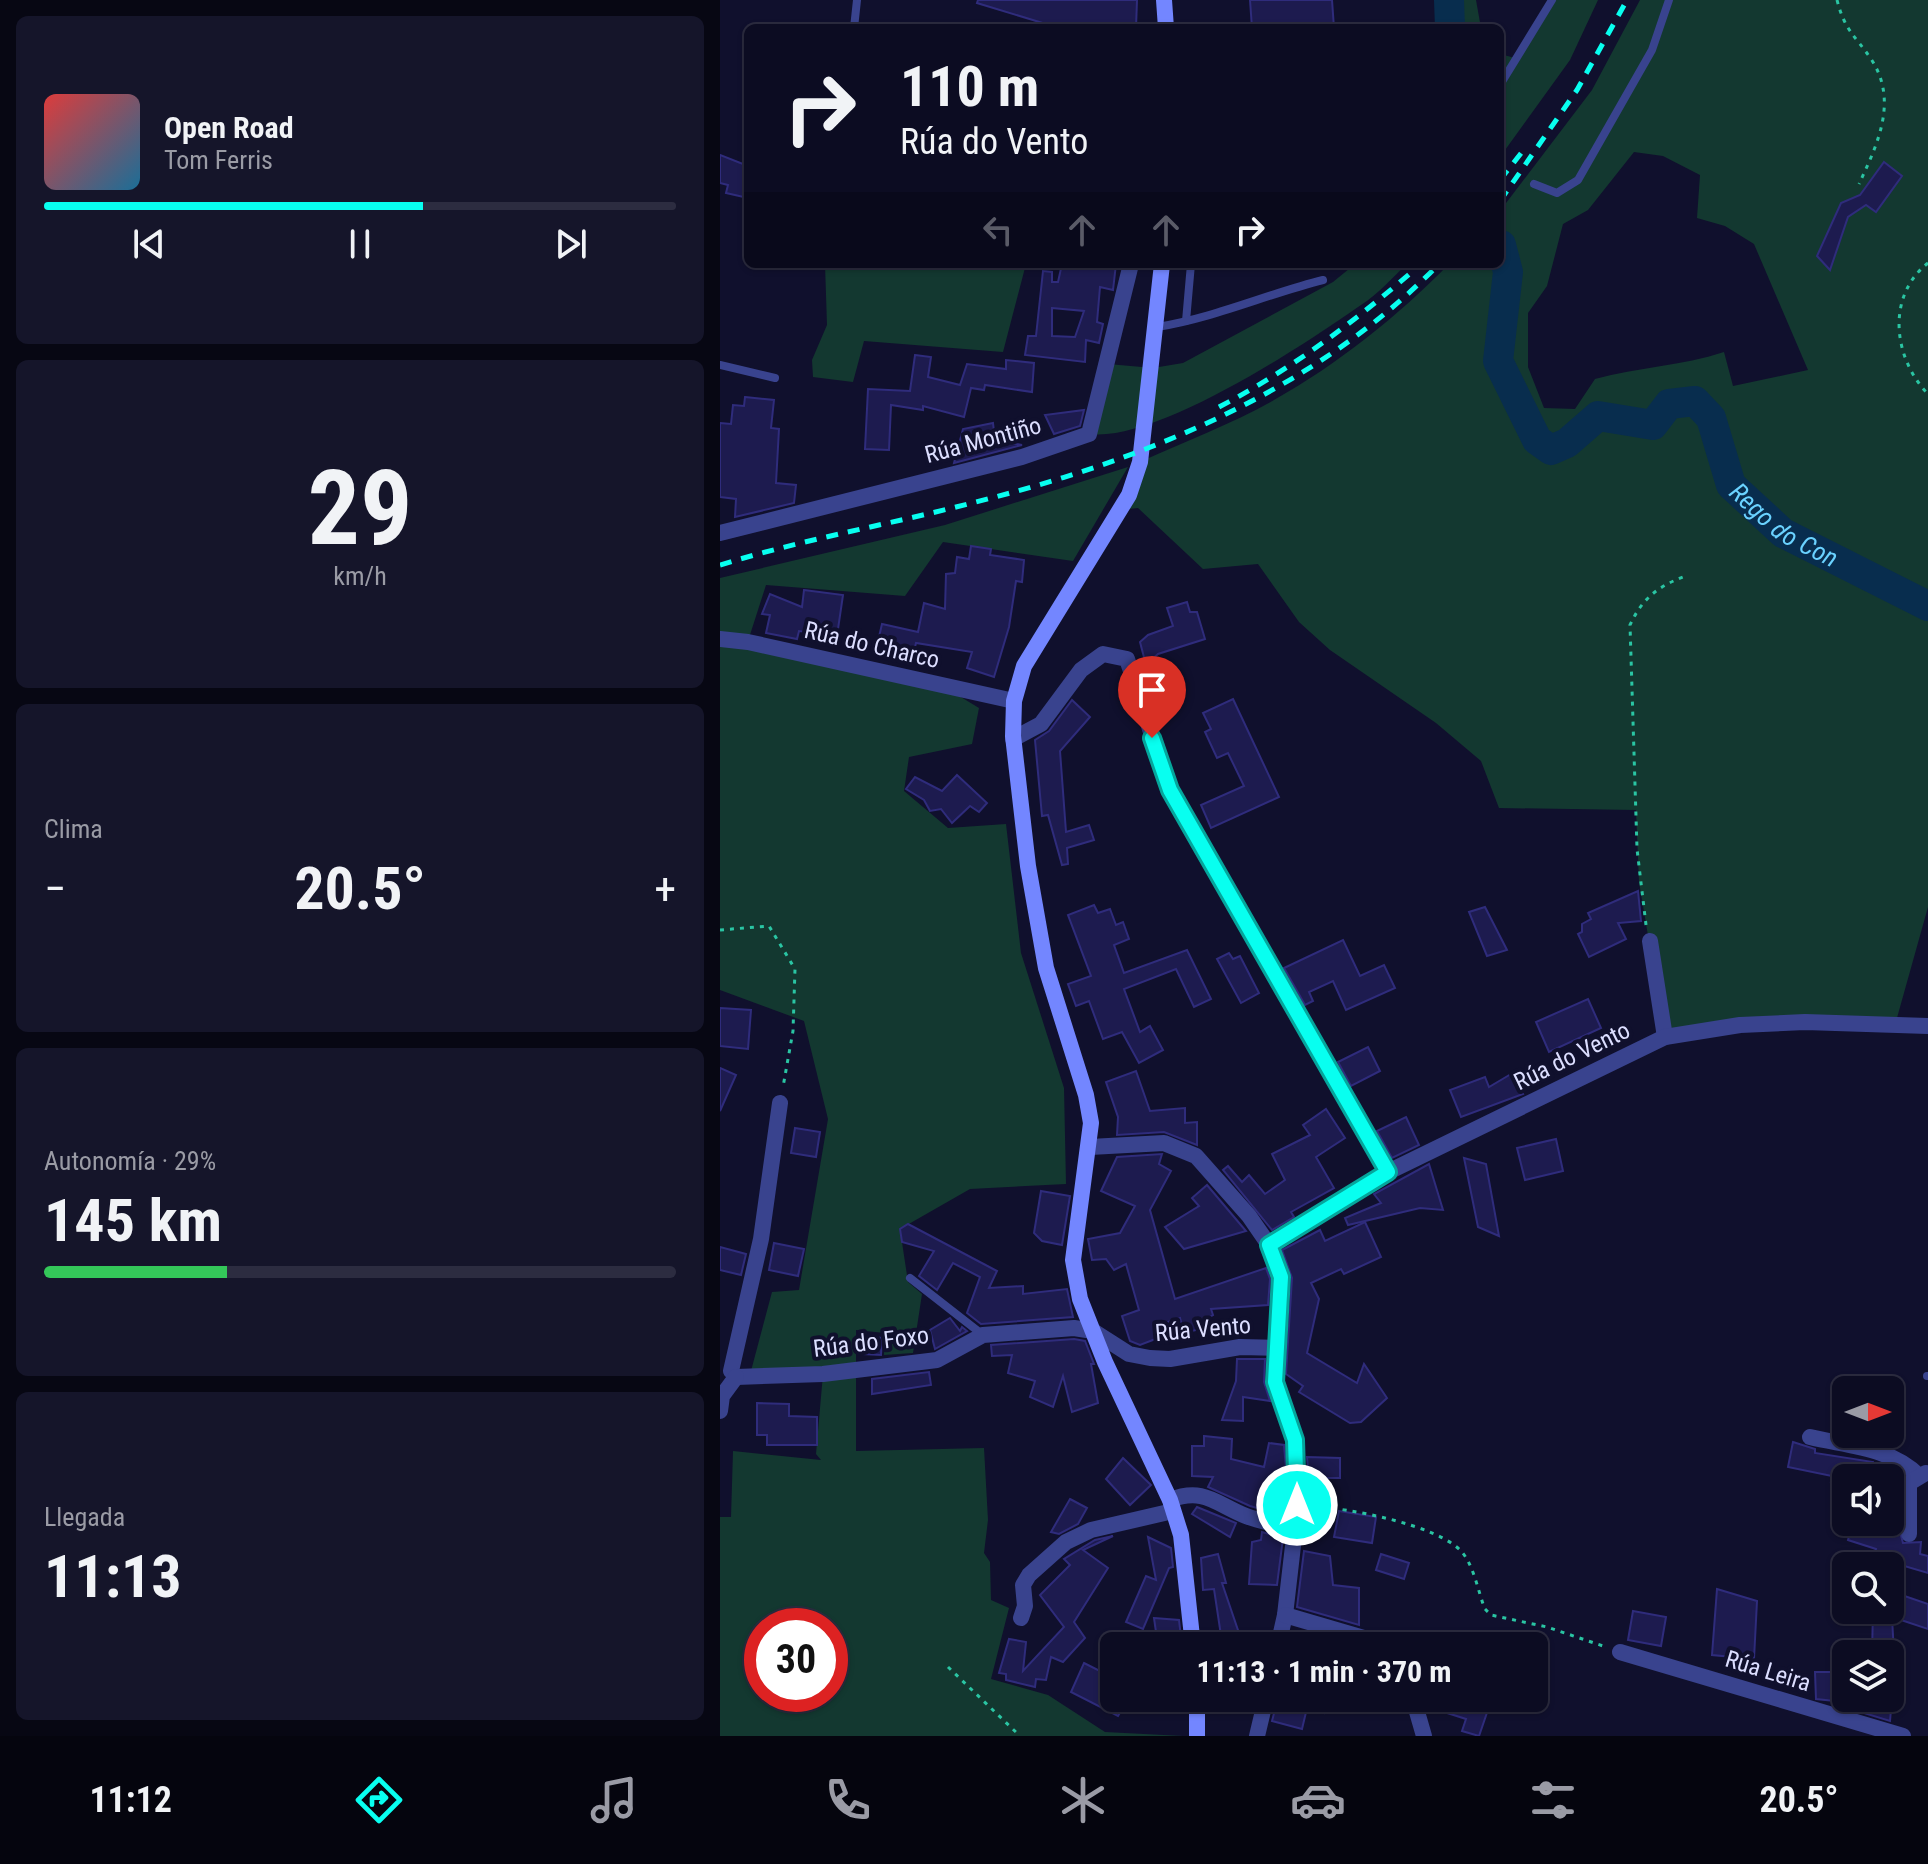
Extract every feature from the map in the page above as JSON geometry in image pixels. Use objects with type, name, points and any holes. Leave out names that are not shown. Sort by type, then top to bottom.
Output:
[{"type":"main road","points":[[1164,0],[1166,24]]},
{"type":"main road","points":[[1162,268],[1140,462],[1129,495],[1024,666],[1014,701],[1013,739],[1035,917],[1057,1008],[1086,1095],[1090,1147],[1073,1260],[1080,1299],[1172,1505],[1181,1535],[1191,1632]]},
{"type":"main road","points":[[1197,1712],[1197,1736]]},
{"type":"street","name":"Rúa Montiño","points":[[720,533],[1022,457],[1089,434],[1130,268]]},
{"type":"street","name":"Rúa do Charco","points":[[720,639],[748,642],[1014,701]]},
{"type":"street","points":[[1013,739],[1041,724],[1081,670],[1103,654],[1127,659],[1170,790],[1388,1172]]},
{"type":"street","points":[[1650,941],[1665,1037]]},
{"type":"street","name":"Rúa do Vento","points":[[1269,1245],[1388,1172],[1665,1037],[1740,1025],[1805,1022],[1928,1026]]},
{"type":"street","points":[[720,1411],[761,1239],[780,1103]]},
{"type":"street","points":[[1090,1147],[1164,1143],[1180,1146],[1196,1156],[1269,1245],[1281,1277],[1275,1382],[1295,1440],[1297,1505],[1281,1632]]},
{"type":"street","name":"Rúa do Foxo","points":[[729,1371],[823,1374],[937,1360],[983,1335],[1074,1328],[1093,1331]]},
{"type":"street","name":"Rúa Vento","points":[[1093,1331],[1129,1354],[1150,1358],[1170,1359],[1240,1347],[1277,1348]]},
{"type":"street","points":[[1810,1437],[1873,1449],[1923,1474],[1909,1483],[1909,1534]]},
{"type":"street","points":[[1021,1618],[1025,1606],[1023,1585],[1029,1575],[1066,1542],[1091,1530],[1172,1505],[1189,1493],[1215,1500],[1249,1518],[1294,1530]]},
{"type":"street","points":[[1285,1615],[1343,1632]]},
{"type":"street","name":"Rúa Leira","points":[[1620,1652],[1903,1736]]},
{"type":"street","points":[[1257,1736],[1263,1712]]},
{"type":"street","points":[[1417,1712],[1424,1736]]},
{"type":"lane","points":[[854,24],[857,0]]},
{"type":"lane","points":[[1504,78],[1552,0]]},
{"type":"lane","points":[[1534,184],[1557,193],[1578,180],[1652,50],[1669,0]]},
{"type":"lane","points":[[1186,321],[1191,268]]},
{"type":"lane","points":[[1157,327],[1323,280]]},
{"type":"lane","points":[[720,365],[775,378]]},
{"type":"lane","points":[[910,1278],[983,1335]]},
{"type":"path","points":[[1837,0],[1843,25],[1873,62],[1883,96],[1883,130],[1859,184]]},
{"type":"path","points":[[1928,263],[1907,287],[1898,313],[1898,339],[1928,394]]},
{"type":"path","points":[[1650,941],[1637,849],[1630,625],[1638,608],[1658,587],[1683,577]]},
{"type":"path","points":[[720,930],[769,926],[795,969],[793,1031],[780,1103]]},
{"type":"path","points":[[1297,1505],[1374,1514],[1442,1539],[1464,1553],[1482,1601],[1491,1615],[1547,1627],[1620,1652]]},
{"type":"path","points":[[948,1667],[1020,1736]]},
{"type":"green space","points":[[1436,0],[1476,0],[1480,24],[1436,24]]},
{"type":"green space","points":[[1552,0],[1598,0],[1570,60],[1504,151],[1504,55],[1515,58]]},
{"type":"green space","points":[[1640,0],[1928,0],[1928,907],[1895,1025],[1740,1025],[1665,1037],[1639,882],[1636,810],[1499,808],[1481,761],[1436,723],[1330,650],[1299,622],[1258,564],[1203,569],[1138,508],[1119,510],[1140,462],[1242,417],[1298,386],[1366,338],[1445,268],[1504,268],[1504,206],[1592,90]],"holes":[[[1634,152],[1663,156],[1700,175],[1697,218],[1725,226],[1754,244],[1808,370],[1733,386],[1724,352],[1595,379],[1575,409],[1544,408],[1528,367],[1528,313],[1547,286],[1563,224],[1588,210]],[[1885,163],[1902,176],[1876,212],[1864,192]],[[1841,203],[1852,204],[1830,270],[1817,256]]]},
{"type":"green space","points":[[825,268],[1025,268],[1003,352],[864,341],[853,382],[813,377],[812,360],[827,325]]},
{"type":"green space","points":[[1350,268],[1403,268],[1361,305],[1229,388],[1152,423],[1118,433],[1089,434],[1108,364],[1153,368],[1183,363],[1333,282]]},
{"type":"green space","points":[[1128,467],[1073,561],[943,542],[905,596],[766,585],[748,641],[941,685],[979,708],[972,744],[909,757],[904,791],[948,828],[1006,824],[1021,953],[1064,1088],[1066,1184],[970,1189],[900,1229],[908,1282],[922,1294],[913,1353],[884,1355],[885,1333],[856,1330],[856,1451],[984,1448],[988,1520],[984,1553],[990,1562],[991,1600],[1009,1608],[991,1679],[1048,1695],[1105,1732],[1183,1736],[720,1736],[720,1517],[731,1517],[733,1451],[821,1460],[816,1454],[823,1374],[751,1371],[772,1292],[799,1290],[828,1119],[804,1021],[720,990],[720,578],[945,525]]},
{"type":"building","points":[[978,0],[1137,0],[1136,24],[1046,24],[977,3]]},
{"type":"building","points":[[1250,0],[1332,0],[1334,24],[1252,24]]},
{"type":"building","points":[[720,155],[744,164],[744,197],[726,193],[728,185],[720,183]]},
{"type":"building","points":[[1884,162],[1902,176],[1876,212],[1866,205],[1848,217],[1830,270],[1817,256],[1841,203],[1860,195]]},
{"type":"building","points":[[1061,268],[1116,268],[1113,290],[1100,287],[1097,322],[1103,324],[1099,343],[1086,340],[1085,362],[1025,355],[1028,336],[1036,336],[1043,271],[1052,272],[1052,282],[1058,282]],"holes":[[[1052,308],[1084,311],[1075,337],[1052,336]]]},
{"type":"building","points":[[915,355],[931,357],[928,377],[960,385],[967,364],[1006,369],[1006,360],[1034,363],[1032,392],[985,385],[984,390],[971,388],[964,417],[923,406],[923,410],[891,405],[889,450],[865,449],[868,389],[910,391]]},
{"type":"building","points":[[745,397],[774,400],[771,428],[779,429],[776,483],[796,485],[794,503],[735,517],[736,499],[720,497],[720,423],[731,424],[733,405],[744,406]]},
{"type":"building","points":[[1084,410],[1080,426],[1054,434],[1045,415]]},
{"type":"building","points":[[993,423],[995,440],[1022,445],[954,463],[963,429]]},
{"type":"building","points":[[971,546],[991,549],[990,555],[1024,560],[1022,582],[1016,581],[1009,627],[994,677],[967,668],[972,652],[916,643],[911,663],[875,654],[882,624],[918,632],[924,603],[945,609],[946,574],[955,573],[957,557],[969,559]]},
{"type":"building","points":[[804,590],[843,595],[837,636],[799,631],[797,639],[766,633],[770,615],[762,614],[770,594],[802,607]]},
{"type":"building","points":[[1187,602],[1190,612],[1197,612],[1205,639],[1158,654],[1146,665],[1140,642],[1148,635],[1173,626],[1167,608]]},
{"type":"building","points":[[1233,699],[1279,797],[1211,828],[1201,805],[1244,786],[1228,753],[1217,758],[1205,732],[1211,729],[1203,713]]},
{"type":"building","points":[[1072,700],[1090,717],[1060,751],[1066,832],[1089,825],[1094,840],[1067,848],[1068,864],[1062,865],[1048,815],[1042,816],[1035,740],[1049,731]]},
{"type":"building","points":[[957,775],[987,803],[979,812],[970,806],[952,823],[941,809],[930,811],[924,800],[906,789],[915,777],[942,791]]},
{"type":"building","points":[[1638,891],[1641,921],[1618,923],[1626,939],[1589,957],[1578,934],[1582,932],[1582,924],[1591,919],[1588,913]]},
{"type":"building","points":[[1094,905],[1098,913],[1110,909],[1116,925],[1123,922],[1129,939],[1114,945],[1124,973],[1187,950],[1211,999],[1194,1007],[1176,969],[1124,989],[1140,1032],[1150,1026],[1163,1050],[1139,1063],[1122,1032],[1103,1039],[1089,1001],[1076,1006],[1068,984],[1091,976],[1068,915]]},
{"type":"building","points":[[1485,907],[1507,950],[1487,956],[1469,912]]},
{"type":"building","points":[[1343,940],[1360,976],[1384,965],[1395,988],[1346,1010],[1333,981],[1309,992],[1313,1001],[1305,1005],[1284,968]]},
{"type":"building","points":[[1229,953],[1233,959],[1240,956],[1259,993],[1241,1003],[1217,959]]},
{"type":"building","points":[[1588,999],[1601,1028],[1549,1052],[1536,1022]]},
{"type":"building","points":[[720,1008],[751,1010],[748,1049],[720,1046]]},
{"type":"building","points":[[1368,1047],[1380,1071],[1351,1086],[1338,1062]]},
{"type":"building","points":[[720,1068],[736,1075],[720,1111]]},
{"type":"building","points":[[1136,1071],[1150,1111],[1185,1108],[1185,1123],[1197,1122],[1197,1145],[1164,1132],[1117,1135],[1118,1117],[1106,1082]]},
{"type":"building","points":[[1511,1074],[1523,1094],[1461,1117],[1450,1090],[1485,1077],[1489,1087]]},
{"type":"building","points":[[1326,1109],[1345,1138],[1316,1157],[1334,1188],[1291,1212],[1294,1217],[1272,1230],[1223,1170],[1228,1166],[1242,1182],[1249,1175],[1265,1194],[1285,1180],[1272,1154],[1310,1135],[1303,1125]]},
{"type":"building","points":[[1406,1117],[1419,1145],[1392,1158],[1377,1131]]},
{"type":"building","points":[[795,1128],[820,1132],[816,1157],[791,1153]]},
{"type":"building","points":[[1556,1139],[1563,1171],[1525,1180],[1517,1148]]},
{"type":"building","points":[[1162,1154],[1159,1164],[1171,1171],[1150,1210],[1175,1299],[1266,1268],[1270,1279],[1268,1305],[1211,1309],[1213,1315],[1201,1322],[1200,1329],[1184,1333],[1180,1318],[1156,1326],[1158,1338],[1140,1345],[1130,1341],[1122,1316],[1139,1310],[1126,1264],[1114,1270],[1106,1259],[1092,1260],[1088,1239],[1120,1233],[1135,1206],[1101,1191],[1117,1157]]},
{"type":"building","points":[[1464,1158],[1486,1164],[1499,1236],[1478,1227]]},
{"type":"building","points":[[1429,1164],[1443,1210],[1420,1208],[1348,1225],[1345,1218],[1381,1203],[1374,1194]]},
{"type":"building","points":[[1207,1185],[1246,1231],[1184,1249],[1165,1227],[1199,1206],[1192,1198]]},
{"type":"building","points":[[1041,1191],[1070,1196],[1062,1245],[1042,1241],[1034,1233]]},
{"type":"building","points":[[1365,1222],[1381,1257],[1344,1274],[1341,1269],[1311,1283],[1319,1299],[1307,1353],[1357,1383],[1364,1364],[1387,1398],[1361,1422],[1350,1423],[1299,1392],[1303,1386],[1286,1374],[1292,1278],[1282,1250],[1320,1230],[1325,1241]]},
{"type":"building","points":[[908,1224],[997,1271],[989,1288],[1023,1286],[1023,1294],[1067,1289],[1073,1317],[981,1324],[967,1313],[980,1277],[953,1263],[937,1290],[919,1276],[934,1251],[902,1242],[900,1229]]},
{"type":"building","points":[[774,1243],[804,1249],[798,1276],[769,1270]]},
{"type":"building","points":[[720,1247],[746,1254],[741,1275],[720,1270]]},
{"type":"building","points":[[950,1318],[960,1331],[962,1327],[967,1331],[935,1349],[930,1330]]},
{"type":"building","points":[[864,1336],[882,1338],[881,1355],[863,1354]]},
{"type":"building","points":[[1074,1339],[1085,1341],[1094,1364],[1091,1364],[1098,1403],[1072,1412],[1063,1376],[1053,1407],[1030,1397],[1035,1381],[1008,1373],[1012,1355],[992,1356],[991,1345]]},
{"type":"building","points":[[1237,1359],[1265,1359],[1264,1382],[1270,1401],[1243,1397],[1243,1421],[1222,1420],[1236,1381]]},
{"type":"building","points":[[929,1372],[931,1385],[872,1394],[872,1379]]},
{"type":"building","points":[[757,1403],[789,1404],[789,1416],[817,1417],[817,1445],[767,1445],[767,1435],[757,1435]]},
{"type":"building","points":[[1204,1436],[1232,1439],[1231,1459],[1264,1467],[1269,1443],[1284,1445],[1288,1494],[1285,1516],[1250,1506],[1208,1487],[1213,1477],[1192,1476],[1192,1446],[1204,1446]]},
{"type":"building","points":[[1793,1442],[1815,1449],[1815,1453],[1873,1462],[1832,1464],[1832,1476],[1788,1467]]},
{"type":"building","points":[[1307,1457],[1340,1458],[1340,1478],[1309,1478]]},
{"type":"building","points":[[1123,1458],[1151,1485],[1130,1505],[1106,1479]]},
{"type":"building","points":[[1070,1499],[1087,1508],[1078,1524],[1059,1534],[1051,1532]]},
{"type":"building","points":[[1197,1507],[1236,1523],[1230,1537],[1192,1514]]},
{"type":"building","points":[[1339,1511],[1376,1517],[1372,1543],[1334,1537]]},
{"type":"building","points":[[1262,1532],[1283,1538],[1277,1585],[1249,1584],[1252,1542],[1261,1540]]},
{"type":"building","points":[[1113,1536],[1083,1550],[1108,1568],[1074,1622],[1085,1638],[1063,1662],[1051,1657],[1046,1680],[1036,1679],[1035,1687],[1006,1680],[1006,1674],[999,1673],[1009,1639],[1026,1642],[1023,1671],[1064,1627],[1040,1595],[1070,1565],[1064,1559],[1095,1540]]},
{"type":"building","points":[[1849,1536],[1901,1536],[1903,1543],[1921,1542],[1920,1554],[1928,1556],[1928,1573],[1904,1566],[1904,1552],[1875,1552],[1876,1549],[1848,1540]]},
{"type":"building","points":[[1148,1537],[1171,1548],[1173,1567],[1169,1568],[1143,1629],[1126,1622],[1146,1576],[1156,1580]]},
{"type":"building","points":[[1304,1551],[1330,1556],[1333,1585],[1359,1588],[1359,1625],[1297,1607]]},
{"type":"building","points":[[1218,1554],[1226,1583],[1222,1583],[1239,1632],[1220,1632],[1214,1589],[1203,1590],[1201,1558]]},
{"type":"building","points":[[1381,1554],[1409,1563],[1404,1579],[1376,1570]]},
{"type":"building","points":[[1717,1589],[1757,1601],[1754,1659],[1712,1655]]},
{"type":"building","points":[[1904,1596],[1928,1604],[1928,1629],[1904,1621]]},
{"type":"building","points":[[1633,1611],[1666,1617],[1661,1646],[1628,1640]]},
{"type":"building","points":[[1154,1618],[1179,1620],[1180,1632],[1156,1632]]},
{"type":"building","points":[[1873,1624],[1892,1624],[1893,1640],[1872,1640]]},
{"type":"building","points":[[1084,1663],[1100,1671],[1100,1707],[1071,1692]]},
{"type":"building","points":[[1815,1672],[1832,1672],[1832,1701],[1816,1699]]},
{"type":"building","points":[[1274,1712],[1306,1712],[1302,1729],[1272,1721]]},
{"type":"building","points":[[1444,1712],[1487,1712],[1479,1736],[1462,1731],[1466,1719]]},
{"type":"building","points":[[1891,1712],[1890,1721],[1864,1713]]},
{"type":"waterway","name":"Rego do Con","points":[[1449,0],[1450,24]]},
{"type":"waterway","name":"Rego do Con","points":[[1504,257],[1508,272],[1498,361],[1537,440],[1551,450],[1567,443],[1598,416],[1653,425],[1669,404],[1695,401],[1711,418],[1731,485],[1783,533],[1928,606]]},
{"type":"railway","points":[[1504,195],[1577,90],[1627,0]]},
{"type":"railway","points":[[1504,175],[1526,147]]},
{"type":"railway","points":[[1219,407],[1324,342],[1416,268]]},
{"type":"railway","points":[[720,565],[1033,487],[1160,443],[1221,417],[1280,386],[1336,350],[1389,310],[1435,268]]},
{"type":"route","points":[[1152,738],[1170,790],[1388,1172],[1269,1245],[1281,1277],[1282,1310],[1275,1382],[1295,1440],[1297,1505]]}]
